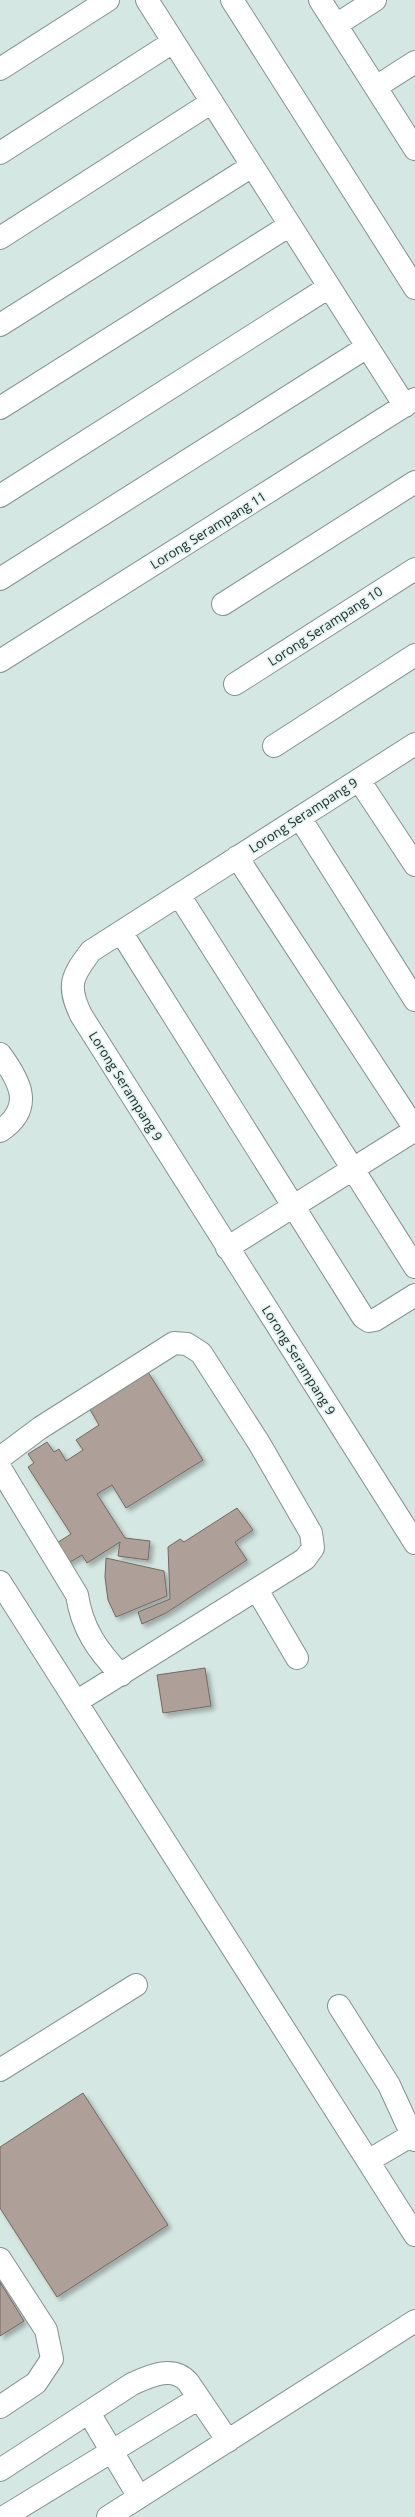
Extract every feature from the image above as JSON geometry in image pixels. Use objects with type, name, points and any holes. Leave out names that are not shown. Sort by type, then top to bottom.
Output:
[{"type":"street","points":[[0,69],[108,0]]},
{"type":"street","points":[[146,0],[368,347],[410,403]]},
{"type":"street","points":[[232,0],[415,288]]},
{"type":"street","points":[[320,0],[414,146]]},
{"type":"street","points":[[336,25],[375,0]]},
{"type":"street","points":[[0,154],[173,42]]},
{"type":"street","points":[[376,87],[415,62]]},
{"type":"street","points":[[0,238],[212,102]]},
{"type":"street","points":[[0,325],[252,166]]},
{"type":"street","points":[[0,408],[290,225]]},
{"type":"street","points":[[0,496],[329,287]]},
{"type":"street","points":[[0,579],[368,347]]},
{"type":"street","name":"Lorong Serampang 11","points":[[0,661],[410,403]]},
{"type":"street","points":[[223,604],[415,482]]},
{"type":"street","name":"Lorong Serampang 10","points":[[235,684],[415,569]]},
{"type":"street","points":[[274,746],[415,655]]},
{"type":"street","name":"Lorong Serampang 9","points":[[415,744],[91,951],[75,974],[71,986],[74,1000],[81,1016],[227,1248],[409,1521],[415,1543]]},
{"type":"street","points":[[359,780],[415,865]]},
{"type":"street","points":[[300,818],[415,1000]]},
{"type":"street","points":[[227,1248],[415,1129],[238,857]]},
{"type":"street","points":[[179,895],[415,1267]]},
{"type":"street","points":[[121,932],[363,1317],[369,1321],[375,1320],[415,1295]]},
{"type":"street","points":[[0,1054],[22,1090],[19,1111],[7,1126],[0,1131]]},
{"type":"street","points":[[0,1458],[40,1428],[174,1343],[187,1344],[201,1353],[259,1443],[311,1533],[312,1548],[305,1559],[76,1702]]},
{"type":"street","points":[[0,1468],[77,1595],[80,1616],[99,1652],[121,1675]]},
{"type":"street","points":[[0,1582],[415,2235]]},
{"type":"street","points":[[257,1590],[297,1658]]},
{"type":"street","points":[[0,2070],[136,1985]]},
{"type":"street","points":[[339,2006],[389,2085],[413,2137],[368,2161]]},
{"type":"street","points":[[0,2259],[46,2330],[52,2359],[36,2383],[0,2407]]},
{"type":"street","points":[[108,2517],[415,2321]]},
{"type":"street","points":[[0,2470],[132,2384],[152,2375],[172,2373],[181,2375],[228,2440]]},
{"type":"street","points":[[4,2517],[199,2398]]},
{"type":"street","points":[[89,2412],[139,2498]]},
{"type":"building","points":[[148,1372],[203,1460],[126,1508],[112,1485],[97,1494],[125,1538],[150,1541],[148,1560],[118,1556],[120,1542],[87,1563],[82,1555],[65,1565],[52,1546],[71,1534],[28,1467],[34,1463],[28,1454],[47,1442],[54,1452],[59,1449],[66,1461],[83,1450],[76,1440],[99,1425],[89,1408]]},
{"type":"building","points":[[237,1508],[253,1530],[235,1542],[247,1560],[166,1613],[142,1624],[138,1612],[170,1599],[168,1547],[180,1539],[184,1542]]},
{"type":"building","points":[[106,1558],[164,1571],[167,1596],[116,1617],[108,1600],[105,1577]]},
{"type":"building","points":[[205,1668],[211,1706],[163,1713],[157,1675]]},
{"type":"building","points":[[83,2093],[168,2225],[57,2297],[0,2208],[0,2147]]},
{"type":"building","points":[[0,2282],[24,2321],[0,2336]]}]
